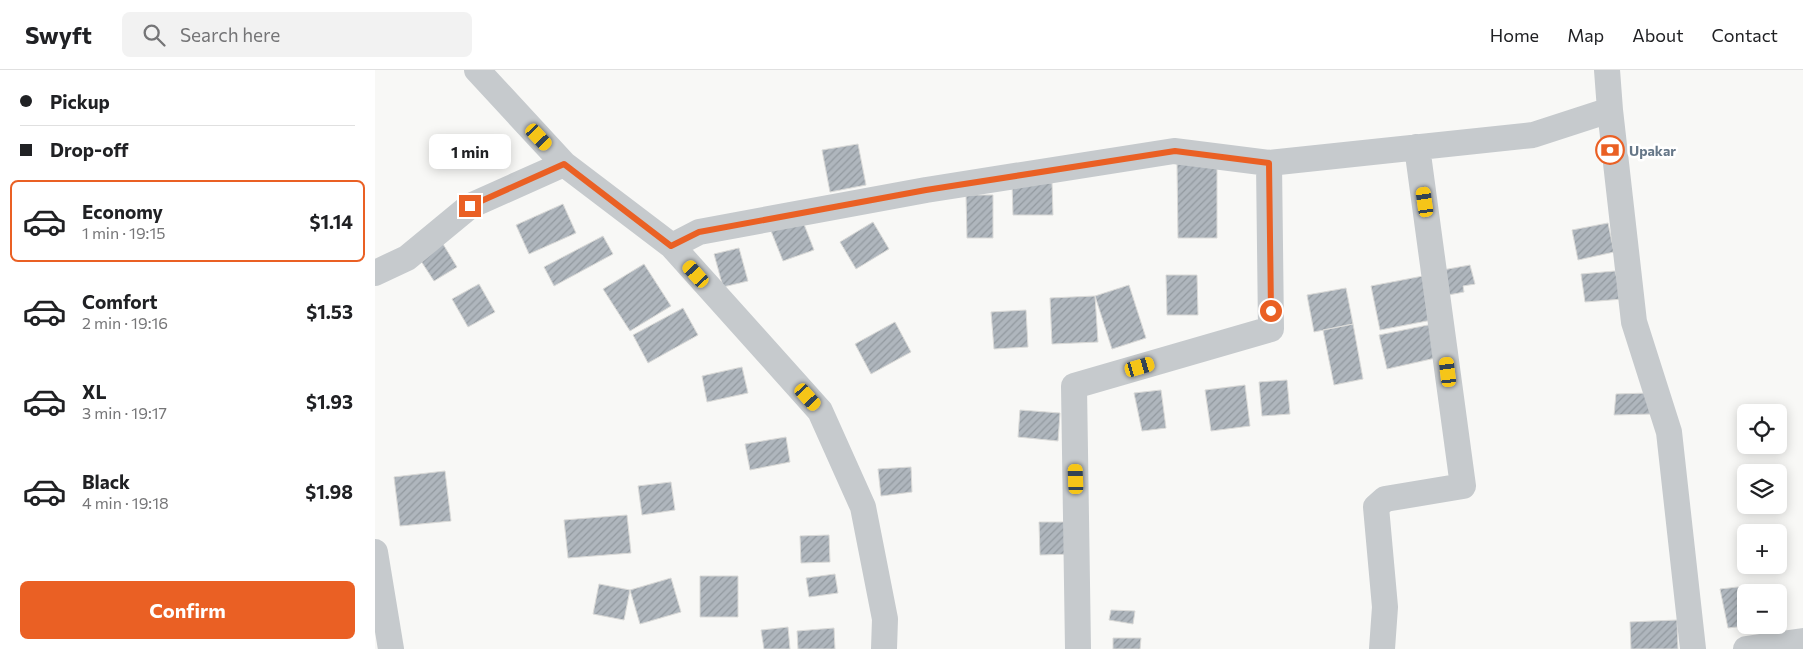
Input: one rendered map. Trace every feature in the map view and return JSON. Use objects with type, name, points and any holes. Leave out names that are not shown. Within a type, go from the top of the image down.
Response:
[{"type":"street","points":[[477,70],[564,164],[671,246],[820,411],[863,507],[885,619],[884,649]]},
{"type":"street","points":[[1607,70],[1634,322],[1669,432],[1697,649]]},
{"type":"street","points":[[671,246],[699,232],[926,190],[1175,151],[1269,163],[1533,135],[1610,110]]},
{"type":"street","points":[[1381,649],[1385,607],[1376,507],[1385,499],[1463,486],[1417,147]]},
{"type":"street","points":[[1078,649],[1074,386],[1271,329],[1269,163]]},
{"type":"street","points":[[375,273],[407,258],[470,206],[564,164]]},
{"type":"street","points":[[375,552],[391,649]]},
{"type":"street","points":[[1745,649],[1803,641]]},
{"type":"building","points":[[858,144],[866,185],[830,192],[822,150]]},
{"type":"building","points":[[1177,164],[1217,164],[1217,238],[1178,238]]},
{"type":"building","points":[[1012,183],[1052,183],[1053,215],[1013,215]]},
{"type":"building","points":[[966,195],[993,195],[993,238],[967,238]]},
{"type":"building","points":[[563,204],[576,233],[529,254],[516,225]]},
{"type":"building","points":[[802,219],[814,250],[783,261],[771,231]]},
{"type":"building","points":[[873,222],[889,249],[856,269],[840,242]]},
{"type":"building","points":[[1608,223],[1614,252],[1578,260],[1572,230]]},
{"type":"building","points":[[603,236],[613,254],[554,286],[544,267]]},
{"type":"building","points":[[443,244],[457,267],[434,281],[419,258]]},
{"type":"building","points":[[739,248],[748,281],[723,287],[714,254]]},
{"type":"building","points":[[644,264],[671,306],[630,331],[603,289]]},
{"type":"building","points":[[1470,265],[1475,284],[1463,286],[1464,292],[1443,296],[1437,271]]},
{"type":"building","points":[[1615,271],[1623,299],[1585,302],[1581,274]]},
{"type":"building","points":[[1166,275],[1197,275],[1198,315],[1167,315]]},
{"type":"building","points":[[1423,276],[1432,320],[1380,330],[1371,286]]},
{"type":"building","points":[[479,284],[495,312],[468,327],[452,299]]},
{"type":"building","points":[[1129,285],[1146,338],[1112,349],[1095,296]]},
{"type":"building","points":[[1346,288],[1353,324],[1314,332],[1307,295]]},
{"type":"building","points":[[1095,296],[1098,342],[1052,344],[1050,298]]},
{"type":"building","points":[[683,308],[698,335],[648,363],[633,335]]},
{"type":"building","points":[[1026,310],[1028,347],[994,349],[991,312]]},
{"type":"building","points":[[895,322],[911,352],[871,374],[855,344]]},
{"type":"building","points":[[1353,324],[1363,379],[1334,385],[1323,330]]},
{"type":"building","points":[[1433,324],[1440,357],[1387,369],[1379,335]]},
{"type":"building","points":[[742,367],[748,393],[707,402],[702,376]]},
{"type":"building","points":[[1287,380],[1290,414],[1262,416],[1259,382]]},
{"type":"building","points":[[1245,385],[1250,426],[1211,431],[1205,390]]},
{"type":"building","points":[[1161,390],[1166,428],[1142,431],[1134,393]]},
{"type":"building","points":[[1649,393],[1651,414],[1614,415],[1616,394]]},
{"type":"building","points":[[1020,410],[1060,413],[1058,441],[1018,437]]},
{"type":"building","points":[[786,437],[790,462],[750,470],[745,444]]},
{"type":"building","points":[[911,467],[912,492],[881,496],[878,469]]},
{"type":"building","points":[[445,471],[451,521],[400,526],[394,477]]},
{"type":"building","points":[[671,482],[675,510],[642,515],[638,486]]},
{"type":"building","points":[[627,515],[631,553],[568,558],[564,520]]},
{"type":"building","points":[[1039,522],[1073,522],[1074,554],[1040,555]]},
{"type":"building","points":[[829,535],[830,562],[801,563],[800,536]]},
{"type":"building","points":[[835,574],[838,593],[809,597],[806,578]]},
{"type":"building","points":[[700,576],[738,576],[738,617],[700,617]]},
{"type":"building","points":[[671,578],[681,612],[640,624],[630,590]]},
{"type":"building","points":[[599,584],[630,590],[624,620],[593,614]]},
{"type":"building","points":[[1737,587],[1737,627],[1728,628],[1720,589]]},
{"type":"building","points":[[1111,610],[1135,611],[1133,624],[1109,620]]},
{"type":"building","points":[[1677,620],[1678,649],[1631,649],[1630,622]]},
{"type":"building","points":[[788,627],[790,649],[764,649],[761,630]]},
{"type":"building","points":[[834,628],[835,649],[798,649],[797,631]]},
{"type":"building","points":[[1113,638],[1141,638],[1140,649],[1113,649]]},
{"type":"place","name":"Upakar","points":[[1610,150]]},
{"type":"route","points":[[470,206],[564,164],[671,246],[699,232],[926,190],[1175,151],[1269,163],[1271,311]]}]
